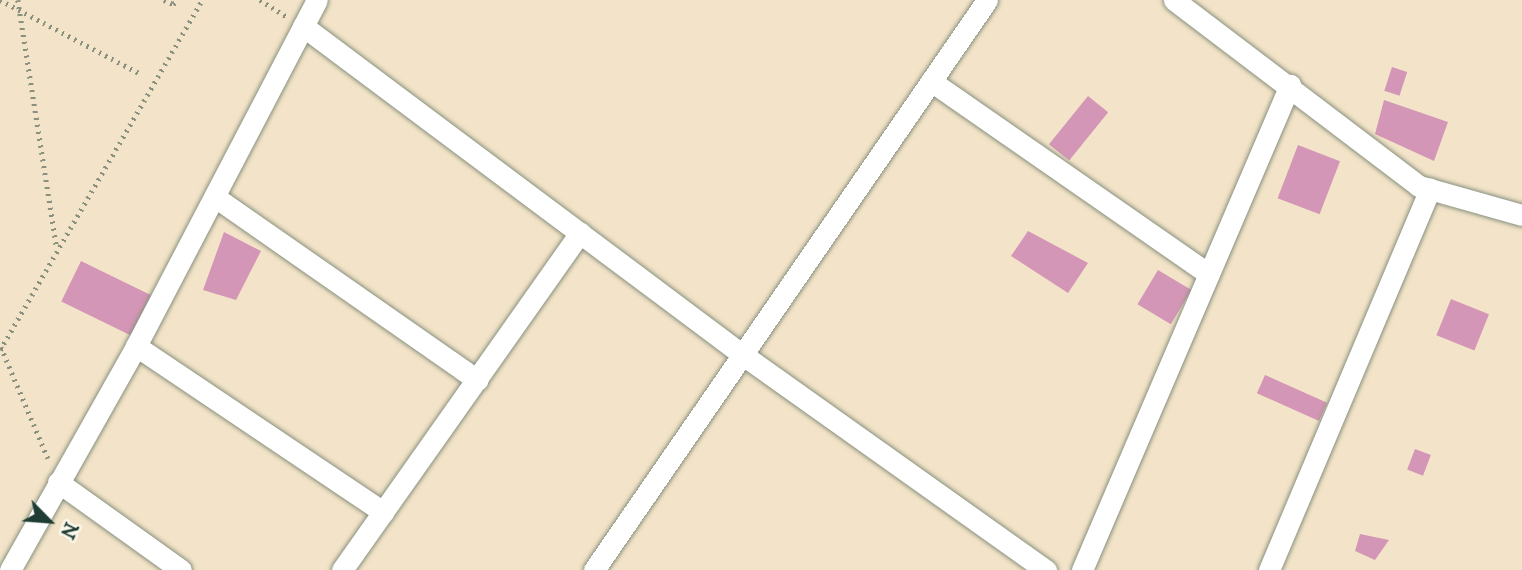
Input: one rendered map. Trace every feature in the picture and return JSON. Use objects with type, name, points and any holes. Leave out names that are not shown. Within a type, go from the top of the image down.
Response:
[{"type":"street","points":[[10,570],[136,346],[317,0]]},
{"type":"street","points":[[594,570],[987,0]]},
{"type":"street","points":[[1174,0],[1290,85],[1419,186],[1522,215]]},
{"type":"street","points":[[303,26],[743,355],[1046,570]]},
{"type":"street","points":[[931,81],[1209,274]]},
{"type":"street","points":[[1082,570],[1290,85]]},
{"type":"street","points":[[1269,570],[1430,189]]},
{"type":"street","points":[[215,197],[477,380]]},
{"type":"street","points":[[342,570],[580,233]]},
{"type":"street","points":[[136,346],[383,512]]},
{"type":"street","points":[[58,482],[181,570]]},
{"type":"path","points":[[0,0],[139,73]]},
{"type":"path","points":[[18,0],[58,250]]},
{"type":"path","points":[[164,0],[173,4],[179,0]]},
{"type":"path","points":[[58,482],[0,348],[202,0]]},
{"type":"path","points":[[260,0],[303,26]]},
{"type":"building","points":[[1392,67],[1407,72],[1399,96],[1384,91]]},
{"type":"building","points":[[1088,96],[1108,112],[1069,161],[1049,144]]},
{"type":"building","points":[[1384,100],[1448,122],[1434,161],[1375,134]]},
{"type":"building","points":[[1298,145],[1340,161],[1320,214],[1278,198]]},
{"type":"building","points":[[1028,231],[1088,263],[1068,293],[1011,256]]},
{"type":"building","points":[[224,232],[261,251],[236,300],[203,290]]},
{"type":"building","points":[[81,261],[155,297],[135,337],[61,301]]},
{"type":"building","points":[[1158,270],[1191,290],[1171,324],[1137,304]]},
{"type":"building","points":[[1451,299],[1489,314],[1474,351],[1436,335]]},
{"type":"building","points":[[1265,375],[1327,403],[1319,421],[1257,393]]},
{"type":"building","points":[[1415,449],[1431,455],[1423,476],[1407,470]]},
{"type":"building","points":[[1360,534],[1389,540],[1375,560],[1355,551]]}]
